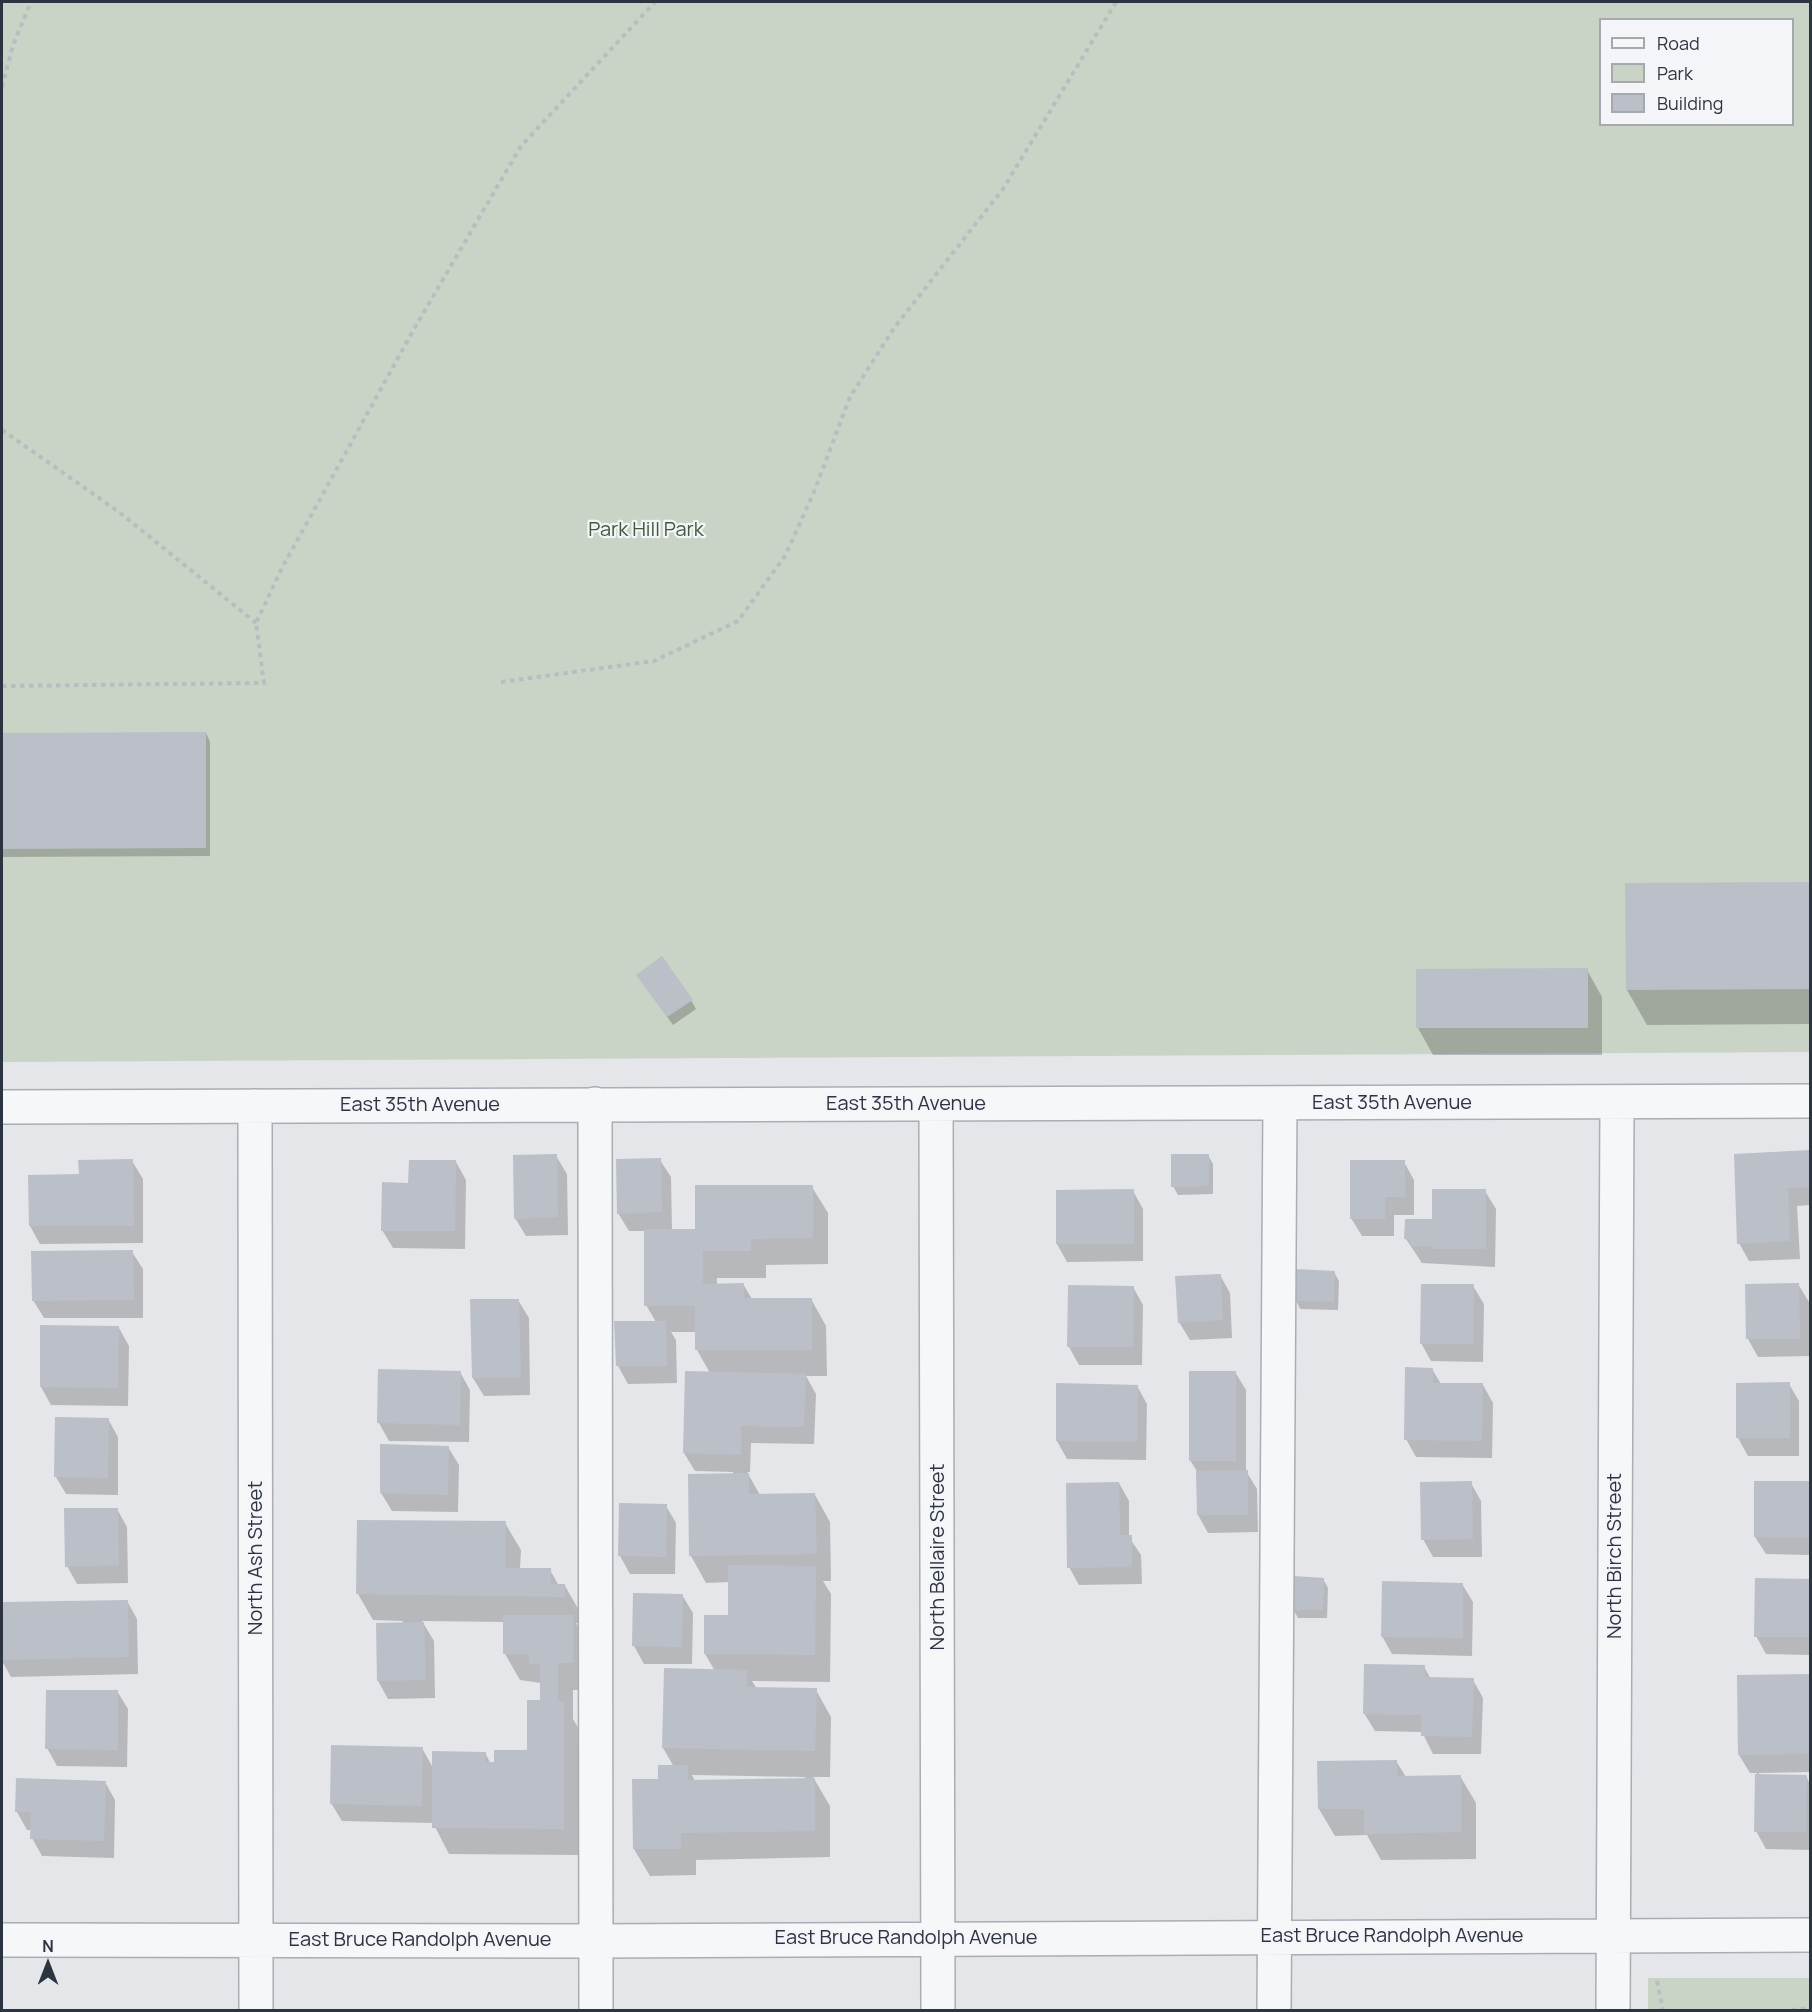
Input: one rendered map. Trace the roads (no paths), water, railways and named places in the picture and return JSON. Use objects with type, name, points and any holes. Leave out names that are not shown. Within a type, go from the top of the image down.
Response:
[{"type":"street","name":"East 35th Avenue","points":[[2,1107],[1810,1101]]},
{"type":"street","name":"North Birch Street","points":[[1613,2010],[1617,1102]]},
{"type":"street","points":[[1274,2010],[1280,1103]]},
{"type":"street","points":[[595,1104],[596,2010]]},
{"type":"street","name":"North Bellaire Street","points":[[936,1104],[938,2010]]},
{"type":"street","name":"North Ash Street","points":[[255,1106],[256,2010]]},
{"type":"street","name":"East Bruce Randolph Avenue","points":[[2,1940],[595,1941],[1810,1935]]},
{"type":"park label","name":"Park Hill Park","points":[[646,530]]}]
